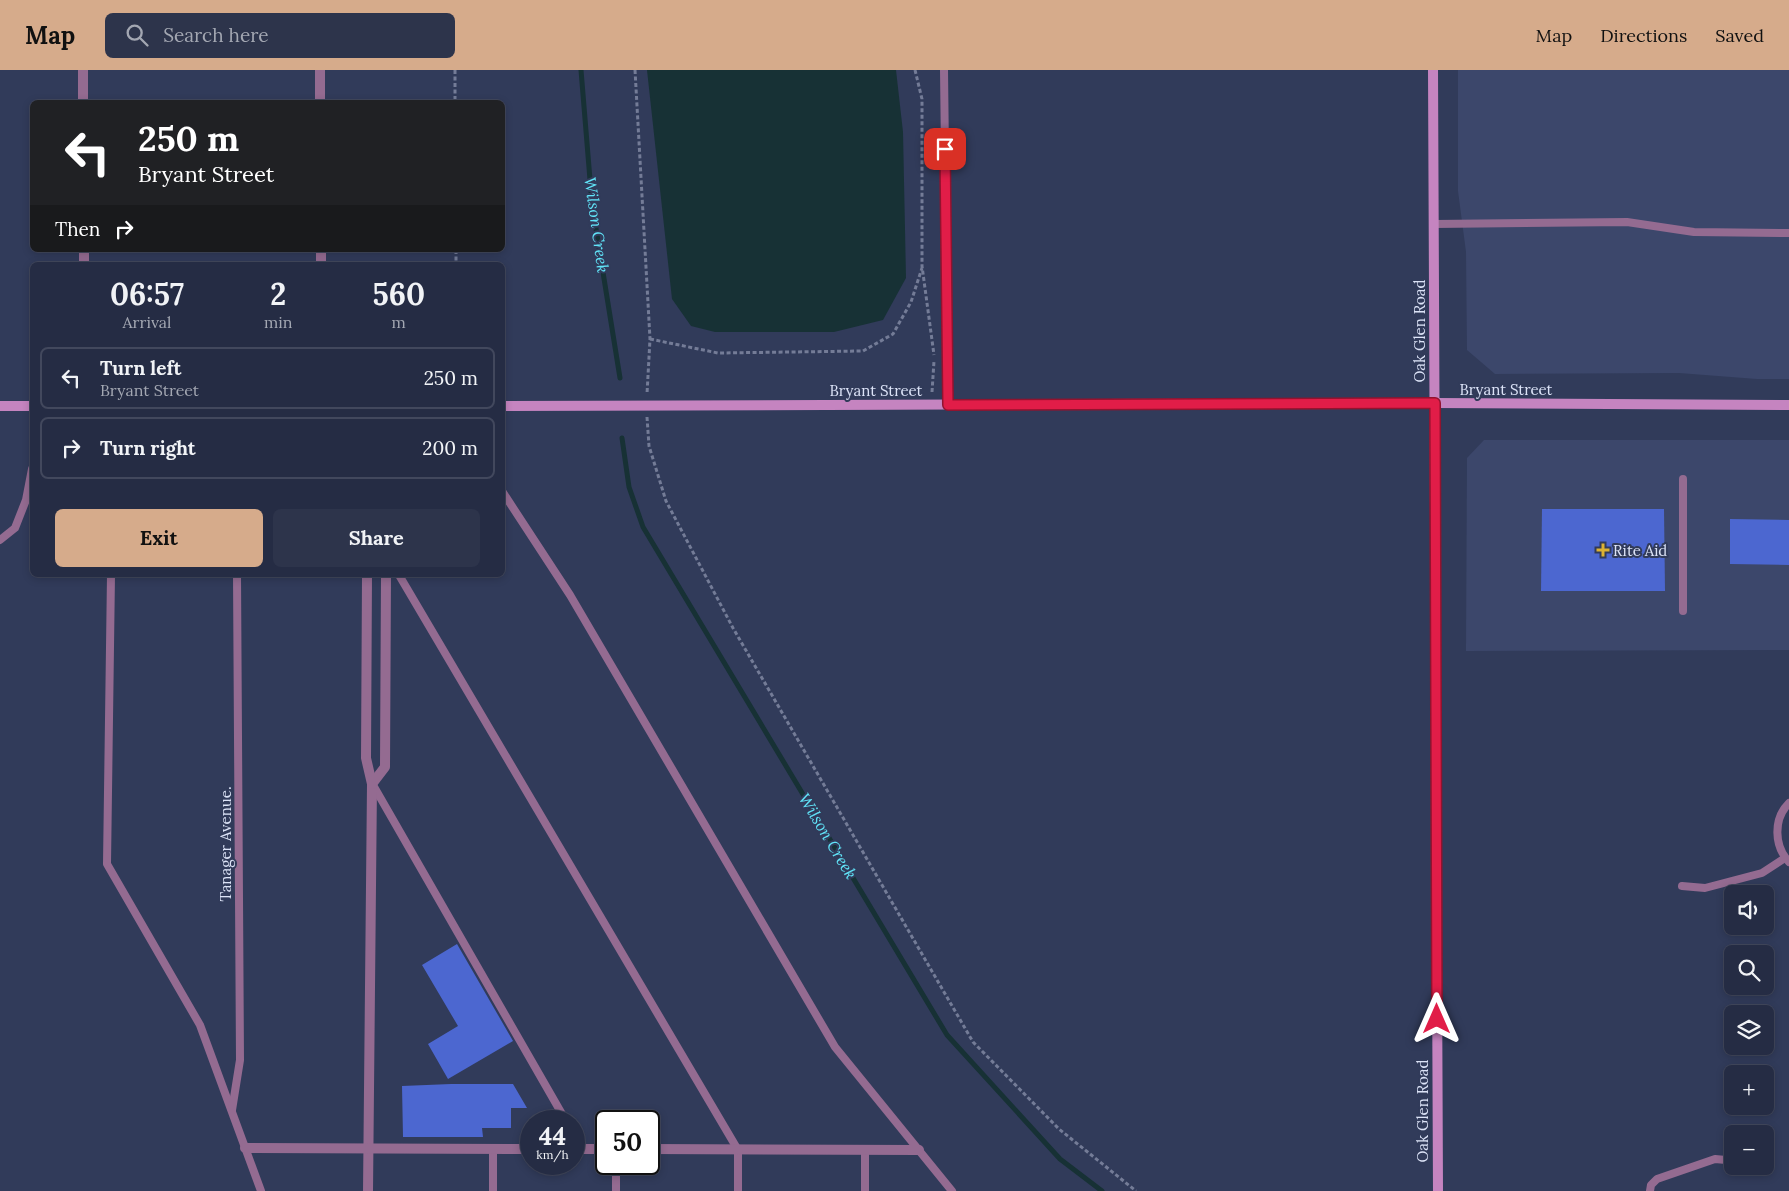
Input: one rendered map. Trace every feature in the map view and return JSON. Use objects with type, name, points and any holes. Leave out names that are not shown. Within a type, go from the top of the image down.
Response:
[{"type":"main road","name":"Oak Glen Road","points":[[1433,70],[1438,1191]]},
{"type":"main road","name":"Bryant Street","points":[[505,406],[1435,403],[1789,406]]},
{"type":"main road","points":[[0,406],[30,406]]},
{"type":"street","points":[[82,70],[83,100]]},
{"type":"street","points":[[320,70],[320,100]]},
{"type":"street","points":[[367,577],[366,758],[372,784],[368,1191]]},
{"type":"street","points":[[372,784],[385,767],[386,577]]},
{"type":"street","points":[[246,1148],[520,1149]]},
{"type":"street","points":[[660,1149],[919,1150]]},
{"type":"lane","points":[[944,70],[948,405]]},
{"type":"lane","points":[[1434,224],[1627,222],[1694,232],[1789,233]]},
{"type":"lane","points":[[0,540],[15,528],[26,500],[30,479]]},
{"type":"lane","points":[[1682,479],[1683,611]]},
{"type":"lane","points":[[505,496],[570,595],[835,1047],[952,1191]]},
{"type":"lane","points":[[111,577],[107,864],[200,1025],[261,1191]]},
{"type":"lane","name":"Tanager Avenue.","points":[[232,1112],[240,1060],[237,577]]},
{"type":"lane","points":[[400,577],[738,1150],[738,1191]]},
{"type":"lane","points":[[372,784],[560,1110]]},
{"type":"lane","points":[[1682,886],[1705,888],[1762,873],[1787,860],[1779,845],[1777,832],[1780,818],[1789,803]]},
{"type":"lane","points":[[493,1149],[493,1191]]},
{"type":"lane","points":[[865,1150],[865,1191]]},
{"type":"lane","points":[[1650,1191],[1651,1185],[1657,1179],[1715,1159],[1724,1160]]},
{"type":"lane","points":[[616,1175],[616,1191]]},
{"type":"path","points":[[455,70],[455,100]]},
{"type":"path","points":[[635,70],[650,339],[647,406],[649,446],[666,501],[733,628],[973,1042],[1059,1129],[1136,1191]]},
{"type":"path","points":[[915,70],[922,98],[922,266],[934,356],[932,405]]},
{"type":"path","points":[[650,339],[718,353],[864,351],[893,334],[911,302],[922,266]]},
{"type":"shaded area","points":[[647,70],[896,70],[903,132],[906,278],[883,320],[834,332],[715,332],[691,326],[672,299]]},
{"type":"shaded area","points":[[1458,70],[1789,70],[1789,379],[1757,379],[1679,373],[1495,374],[1467,350],[1466,252],[1458,191]]},
{"type":"shaded area","points":[[1484,440],[1789,440],[1789,650],[1466,651],[1467,458]]},
{"type":"building","name":"Rite Aid","points":[[1542,509],[1664,509],[1665,591],[1541,591]]},
{"type":"building","points":[[1730,519],[1789,520],[1789,565],[1730,564]]},
{"type":"building","points":[[457,944],[513,1041],[448,1079],[428,1044],[458,1026],[422,965]]},
{"type":"building","points":[[513,1084],[527,1108],[511,1108],[511,1128],[482,1128],[483,1137],[403,1137],[402,1086]]},
{"type":"waterway","name":"Wilson Creek","points":[[581,70],[592,204],[620,378]]},
{"type":"waterway","name":"Wilson Creek","points":[[622,438],[629,487],[643,527],[947,1035],[1060,1159],[1102,1191]]},
{"type":"place","name":"Rite Aid","points":[[1603,550]]},
{"type":"route","points":[[945,149],[948,405],[1435,403],[1437,1019]]}]
